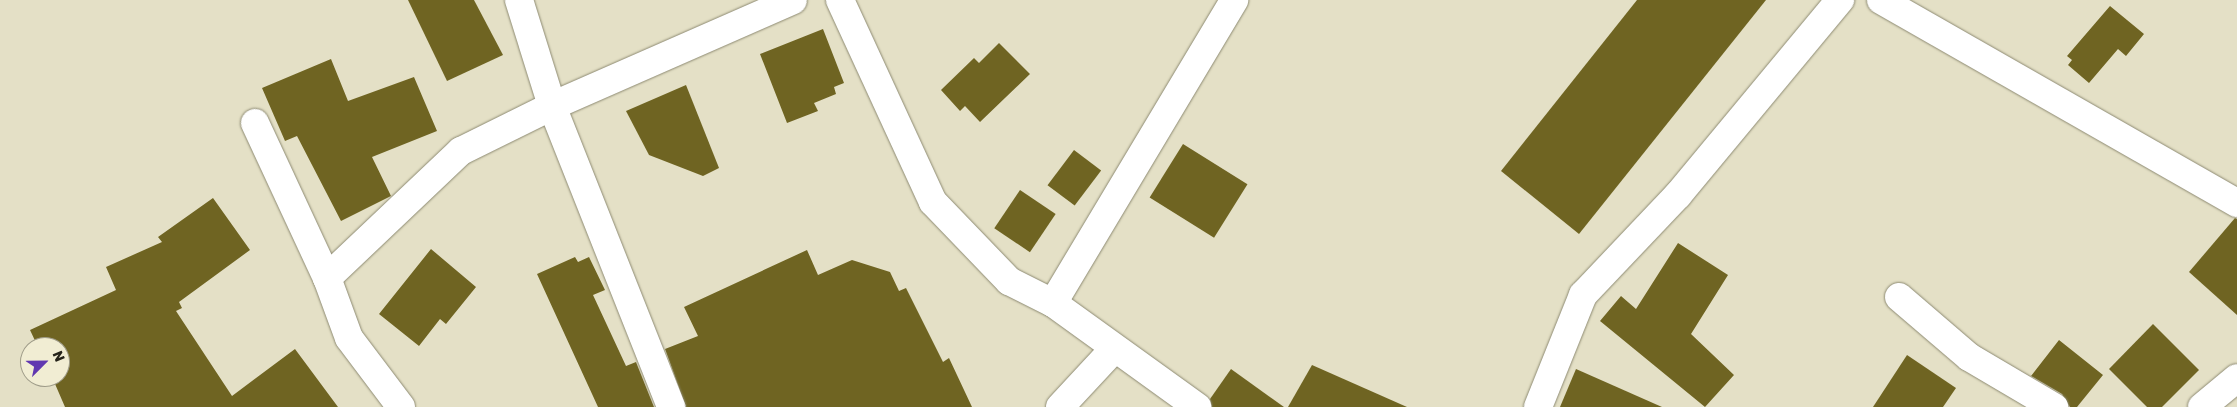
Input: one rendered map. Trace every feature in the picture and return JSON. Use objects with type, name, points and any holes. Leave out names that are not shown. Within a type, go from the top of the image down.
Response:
[{"type":"street","points":[[519,0],[552,106],[671,407]]},
{"type":"street","points":[[327,278],[462,152],[552,106],[793,0]]},
{"type":"street","points":[[840,0],[933,202],[1009,280],[1052,303],[1113,350],[1196,407]]},
{"type":"street","points":[[1052,303],[1234,0]]},
{"type":"street","points":[[1538,407],[1583,295],[1678,195],[1840,0]]},
{"type":"street","points":[[1881,0],[2237,203]]},
{"type":"street","points":[[255,123],[327,278],[349,338],[401,407]]},
{"type":"street","points":[[1899,296],[1969,357],[2054,407]]},
{"type":"street","points":[[1060,407],[1113,350]]},
{"type":"street","points":[[2202,407],[2237,378]]},
{"type":"building","points":[[408,0],[474,0],[503,55],[447,81]]},
{"type":"building","points":[[1637,0],[1766,0],[1579,234],[1501,171]]},
{"type":"building","points":[[2110,6],[2144,34],[2126,56],[2118,49],[2089,83],[2068,65],[2072,60],[2067,56]]},
{"type":"building","points":[[823,29],[844,83],[834,87],[836,94],[814,103],[818,111],[787,123],[760,54]]},
{"type":"building","points":[[999,43],[1030,74],[980,122],[965,106],[960,111],[941,90],[974,58],[979,63]]},
{"type":"building","points":[[331,59],[348,101],[414,77],[437,131],[372,157],[391,196],[341,221],[297,136],[285,141],[262,88]]},
{"type":"building","points":[[686,85],[719,168],[703,176],[649,155],[626,111]]},
{"type":"building","points":[[1183,144],[1247,184],[1214,238],[1150,197]]},
{"type":"building","points":[[1074,150],[1101,170],[1075,206],[1048,185]]},
{"type":"building","points":[[1020,190],[1056,214],[1030,252],[994,228]]},
{"type":"building","points":[[213,198],[250,250],[179,302],[182,308],[176,311],[232,396],[295,349],[338,407],[65,407],[56,387],[70,387],[70,337],[33,337],[30,330],[116,290],[106,267],[162,242],[158,237]]},
{"type":"building","points":[[2235,218],[2237,219],[2237,315],[2189,272]]},
{"type":"building","points":[[1678,243],[1728,275],[1691,334],[1734,375],[1705,407],[1600,321],[1621,296],[1636,309]]},
{"type":"building","points":[[431,249],[476,287],[446,324],[440,319],[419,346],[379,314]]},
{"type":"building","points":[[807,250],[818,275],[852,260],[890,272],[899,291],[906,288],[943,362],[949,358],[972,407],[686,407],[665,349],[698,336],[684,307]]},
{"type":"building","points":[[575,257],[578,262],[589,257],[605,290],[593,295],[626,366],[636,362],[654,407],[598,407],[537,274]]},
{"type":"building","points":[[2153,324],[2199,370],[2162,407],[2147,407],[2109,369]]},
{"type":"building","points":[[2059,340],[2103,375],[2077,407],[2070,407],[2062,394],[2031,376]]},
{"type":"building","points":[[1907,355],[1956,388],[1943,407],[1873,407]]},
{"type":"building","points":[[1312,365],[1407,407],[1288,407]]},
{"type":"building","points":[[1231,369],[1284,407],[1212,407],[1210,399]]},
{"type":"building","points":[[1576,369],[1662,407],[1560,407]]}]
